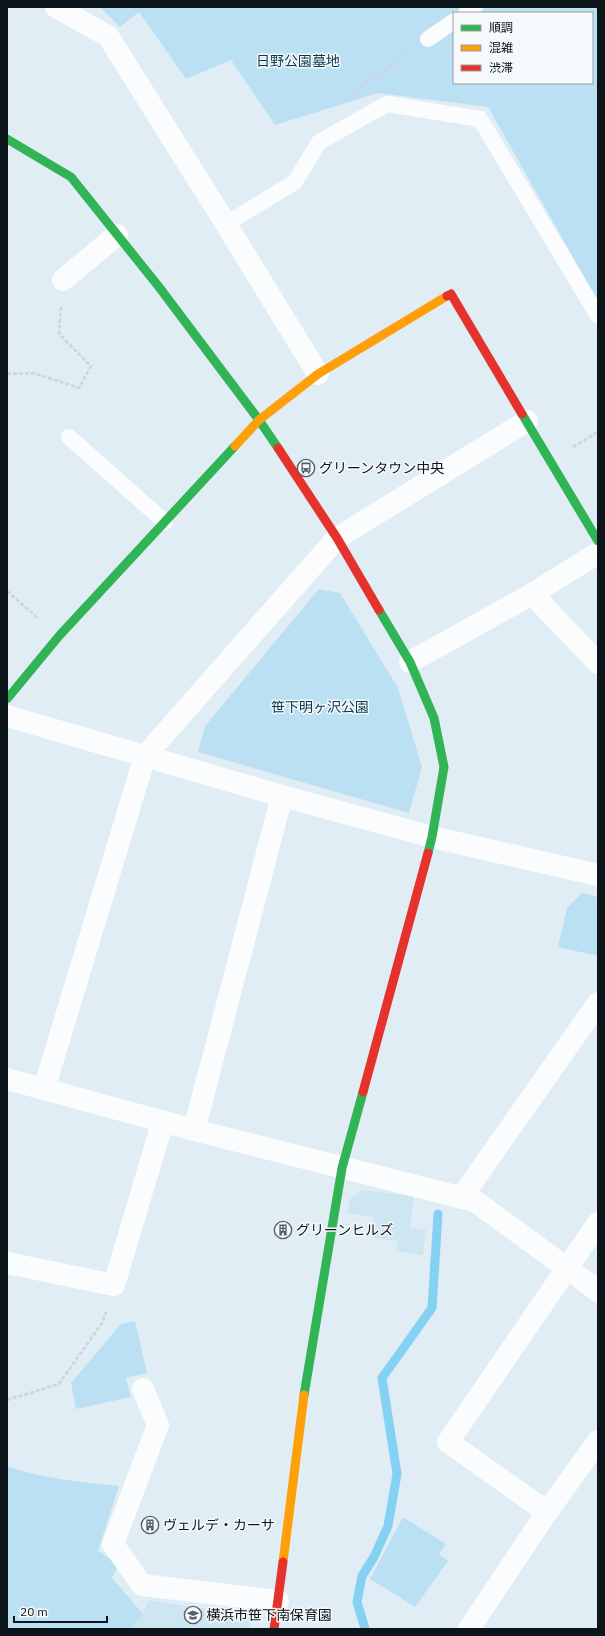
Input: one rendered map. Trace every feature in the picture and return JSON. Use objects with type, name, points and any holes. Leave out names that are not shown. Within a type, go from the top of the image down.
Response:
[{"type":"street","points":[[56,7],[108,36],[318,374]]},
{"type":"street","points":[[7,140],[71,177],[227,376],[259,420],[337,538],[410,662],[434,718],[444,766],[432,837],[342,1168],[307,1373],[274,1629]]},
{"type":"street","points":[[63,280],[117,235]]},
{"type":"street","points":[[7,700],[59,636],[259,420],[318,374],[451,294],[598,541]]},
{"type":"street","points":[[44,1089],[145,756],[337,538],[527,421]]},
{"type":"street","points":[[410,662],[532,594],[598,553]]},
{"type":"street","points":[[532,594],[598,663]]},
{"type":"street","points":[[7,716],[282,796],[432,837],[598,875]]},
{"type":"street","points":[[194,1130],[282,796]]},
{"type":"street","points":[[461,1198],[598,1003]]},
{"type":"street","points":[[7,1079],[194,1130],[475,1202],[598,1291]]},
{"type":"street","points":[[7,1263],[114,1285],[163,1121]]},
{"type":"street","points":[[547,1512],[448,1442],[598,1223]]},
{"type":"street","points":[[143,1389],[158,1425],[113,1544],[142,1585],[278,1601]]},
{"type":"street","points":[[469,1629],[547,1512],[598,1441]]},
{"type":"lane","points":[[428,39],[453,22]]},
{"type":"lane","points":[[226,224],[295,182],[320,142],[387,104],[480,119],[598,316]]},
{"type":"lane","points":[[70,437],[165,522]]},
{"type":"path","points":[[7,374],[34,374],[79,388],[91,366],[59,334],[63,280]]},
{"type":"path","points":[[7,591],[59,636]]},
{"type":"path","points":[[7,1400],[59,1384],[102,1323],[114,1285]]},
{"type":"shaded area","points":[[362,1190],[414,1196],[410,1228],[426,1230],[423,1255],[396,1251],[397,1241],[372,1238],[374,1217],[347,1213],[350,1199]]},
{"type":"shaded area","name":"横浜市笹下南保育園","points":[[149,1600],[252,1616],[250,1629],[131,1629],[143,1614]]},
{"type":"green space","name":"日野公園墓地","points":[[100,7],[598,7],[598,301],[488,107],[378,93],[275,125],[231,60],[186,79],[139,12],[120,27]]},
{"type":"green space","name":"笹下明ヶ沢公園","points":[[319,589],[340,593],[398,688],[422,767],[409,813],[198,752],[205,726]]},
{"type":"green space","points":[[582,893],[598,897],[598,956],[558,947],[567,908]]},
{"type":"green space","points":[[135,1321],[147,1373],[126,1378],[131,1397],[76,1409],[71,1383],[121,1324]]},
{"type":"green space","points":[[7,1466],[48,1477],[119,1486],[98,1551],[119,1564],[112,1578],[143,1614],[131,1629],[7,1629]]},
{"type":"green space","points":[[403,1517],[446,1544],[439,1554],[448,1561],[415,1607],[370,1579]]},
{"type":"waterway","points":[[365,1629],[357,1602],[362,1576],[374,1557],[388,1526],[397,1474],[382,1378],[432,1308],[438,1214]]},
{"type":"traffic: fast","points":[[7,139],[71,177],[159,287],[259,420],[278,448]]},
{"type":"traffic: fast","points":[[522,414],[598,541]]},
{"type":"traffic: fast","points":[[7,699],[59,636],[235,446]]},
{"type":"traffic: fast","points":[[379,610],[410,662],[434,718],[444,767],[428,853]]},
{"type":"traffic: fast","points":[[304,1395],[342,1168],[363,1092]]},
{"type":"traffic: slow","points":[[235,446],[259,420],[318,374],[447,296]]},
{"type":"traffic: slow","points":[[283,1562],[304,1395]]},
{"type":"traffic: jam","points":[[447,296],[451,294],[522,414]]},
{"type":"traffic: jam","points":[[278,448],[337,538],[379,610]]},
{"type":"traffic: jam","points":[[363,1092],[428,853]]},
{"type":"traffic: jam","points":[[274,1629],[283,1562]]},
{"type":"place","name":"グリーンタウン中央","points":[[306,468]]},
{"type":"place","name":"グリーンヒルズ","points":[[283,1230]]},
{"type":"place","name":"ヴェルデ・カーサ","points":[[150,1525]]},
{"type":"place","name":"横浜市笹下南保育園","points":[[193,1615]]}]
